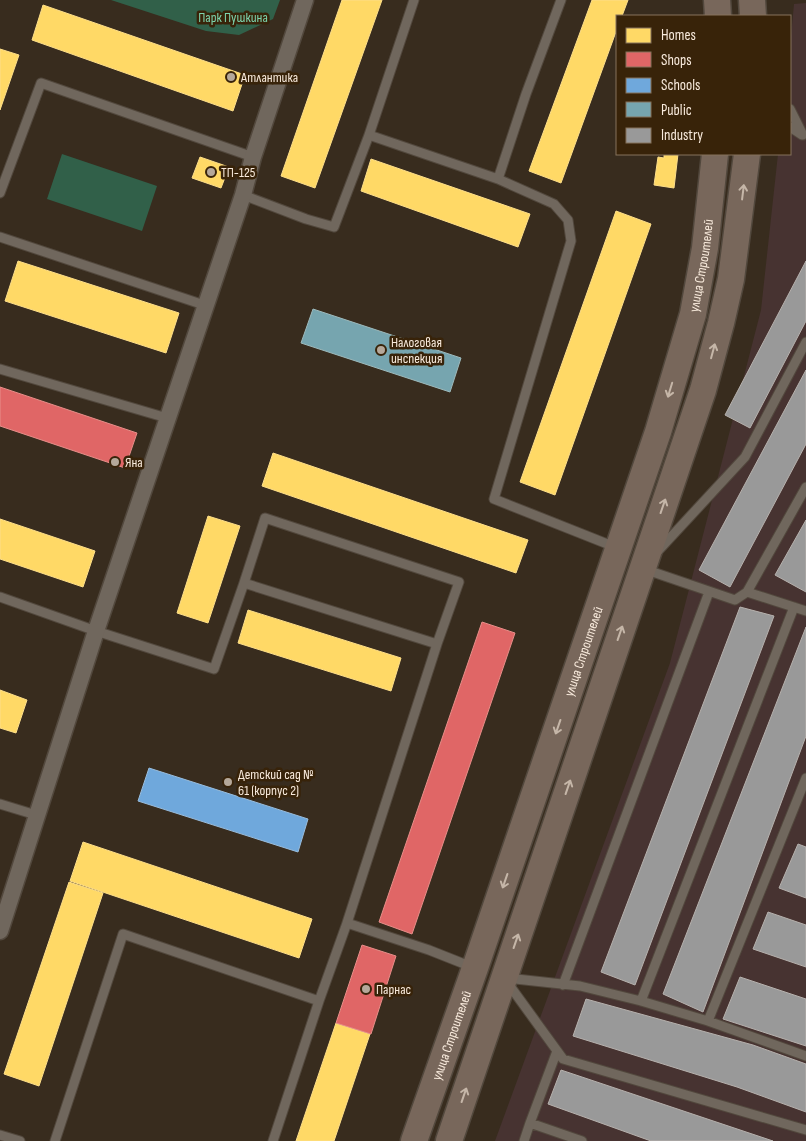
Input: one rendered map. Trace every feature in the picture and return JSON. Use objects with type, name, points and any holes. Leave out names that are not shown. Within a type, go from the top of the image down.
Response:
[{"type":"main road","points":[[717,0],[718,15]]},
{"type":"main road","points":[[752,0],[753,15]]},
{"type":"main road","name":"улица Строителей","points":[[414,1141],[658,432],[693,314],[705,248],[715,155]]},
{"type":"main road","name":"улица Строителей","points":[[449,1141],[641,568],[703,390],[731,279],[748,155]]},
{"type":"main road","points":[[475,968],[504,978]]},
{"type":"street","points":[[0,931],[5,901],[36,815],[204,306],[243,195],[305,0]]},
{"type":"lane","points":[[243,195],[306,219],[334,227],[369,135],[414,0]]},
{"type":"lane","points":[[498,179],[526,94],[561,0]]},
{"type":"lane","points":[[0,193],[41,83],[254,158]]},
{"type":"lane","points":[[791,111],[804,137]]},
{"type":"lane","points":[[791,128],[804,137]]},
{"type":"lane","points":[[369,135],[498,179],[554,204],[568,220],[572,241],[494,499],[619,548]]},
{"type":"lane","points":[[0,238],[204,306]]},
{"type":"lane","points":[[806,342],[745,457],[641,568],[735,600],[747,592],[806,487]]},
{"type":"lane","points":[[0,370],[167,418]]},
{"type":"lane","points":[[0,597],[96,631],[214,669],[265,518],[459,582],[273,1141]]},
{"type":"lane","points":[[244,583],[437,644]]},
{"type":"lane","points":[[563,985],[709,592]]},
{"type":"lane","points":[[747,592],[806,611]]},
{"type":"lane","points":[[641,1000],[794,607]]},
{"type":"lane","points":[[708,1020],[806,778]]},
{"type":"lane","points":[[0,804],[36,815]]},
{"type":"lane","points":[[347,923],[429,950],[475,968]]},
{"type":"lane","points":[[55,1141],[123,934],[319,1001]]},
{"type":"lane","points":[[504,978],[580,986],[641,1000],[708,1020],[806,1056]]},
{"type":"lane","points":[[504,978],[563,1060],[806,1130]]},
{"type":"lane","points":[[524,1141],[557,1051]]},
{"type":"lane","points":[[530,1123],[582,1141]]},
{"type":"lane","points":[[0,1135],[20,1141]]},
{"type":"shaded area","points":[[806,3],[806,1141],[495,1141],[670,663],[761,310],[778,155],[791,155],[791,36],[794,4]]},
{"type":"green space","name":"Парк Пушкина","points":[[111,0],[280,0],[273,19],[239,35],[206,31]]},
{"type":"green space","points":[[62,154],[157,186],[142,231],[47,199]]},
{"type":"building: Homes","points":[[342,0],[382,0],[315,188],[281,176]]},
{"type":"building: Homes","points":[[592,0],[628,0],[622,15],[616,15],[616,32],[561,183],[529,171]]},
{"type":"building: Homes","points":[[43,5],[245,75],[233,111],[32,40]]},
{"type":"building: Homes","points":[[0,49],[19,55],[0,110]]},
{"type":"building: Homes","points":[[664,155],[678,155],[674,188],[654,185],[658,157],[664,158]]},
{"type":"building: Homes","name":"ТП-125","points":[[200,157],[229,167],[221,188],[192,178]]},
{"type":"building: Homes","points":[[371,159],[530,214],[518,247],[361,191]]},
{"type":"building: Homes","points":[[616,211],[651,224],[555,495],[520,482]]},
{"type":"building: Homes","points":[[18,261],[179,313],[166,353],[5,301]]},
{"type":"building: Homes","points":[[273,453],[528,540],[516,573],[262,486]]},
{"type":"building: Homes","points":[[208,516],[240,526],[208,623],[177,613]]},
{"type":"building: Homes","points":[[0,519],[95,551],[83,587],[0,559]]},
{"type":"building: Homes","points":[[248,610],[401,658],[391,691],[238,643]]},
{"type":"building: Homes","points":[[0,690],[27,700],[16,733],[0,728]]},
{"type":"building: Homes","points":[[83,842],[312,919],[299,958],[70,881]]},
{"type":"building: Homes","points":[[69,882],[103,893],[39,1086],[4,1074]]},
{"type":"building: Homes","points":[[336,1023],[370,1034],[334,1141],[296,1141]]},
{"type":"building: Shops","points":[[0,387],[137,433],[125,468],[0,426]]},
{"type":"building: Shops","points":[[482,622],[515,633],[412,934],[379,922]]},
{"type":"building: Shops","name":"Парнас","points":[[362,945],[396,956],[371,1034],[336,1023]]},
{"type":"building: Schools","points":[[149,768],[308,819],[298,852],[138,801]]},
{"type":"building: Public","name":"Налоговая инспекция","points":[[313,309],[461,358],[450,392],[301,343]]},
{"type":"building: Industry","points":[[806,261],[806,321],[750,428],[725,415]]},
{"type":"building: Industry","points":[[806,370],[806,444],[730,587],[699,570]]},
{"type":"building: Industry","points":[[806,520],[806,592],[775,575]]},
{"type":"building: Industry","points":[[740,607],[774,616],[635,985],[601,972]]},
{"type":"building: Industry","points":[[806,627],[806,736],[703,1012],[663,994]]},
{"type":"building: Industry","points":[[798,844],[806,847],[806,898],[779,888]]},
{"type":"building: Industry","points":[[768,912],[806,925],[806,967],[753,949]]},
{"type":"building: Industry","points":[[740,977],[806,999],[806,1046],[723,1019]]},
{"type":"building: Industry","points":[[586,999],[753,1045],[806,1064],[806,1112],[737,1087],[573,1036]]},
{"type":"building: Industry","points":[[561,1070],[773,1141],[651,1141],[548,1104]]},
{"type":"place","name":"Атлантика","points":[[231,77]]},
{"type":"place","name":"ТП-125","points":[[211,172]]},
{"type":"place","name":"Налоговая инспекция","points":[[381,350]]},
{"type":"place","name":"Яна","points":[[115,462]]},
{"type":"place","name":"Детский сад № 61 (корпус 2)","points":[[228,782]]},
{"type":"place","name":"Парнас","points":[[366,989]]}]
